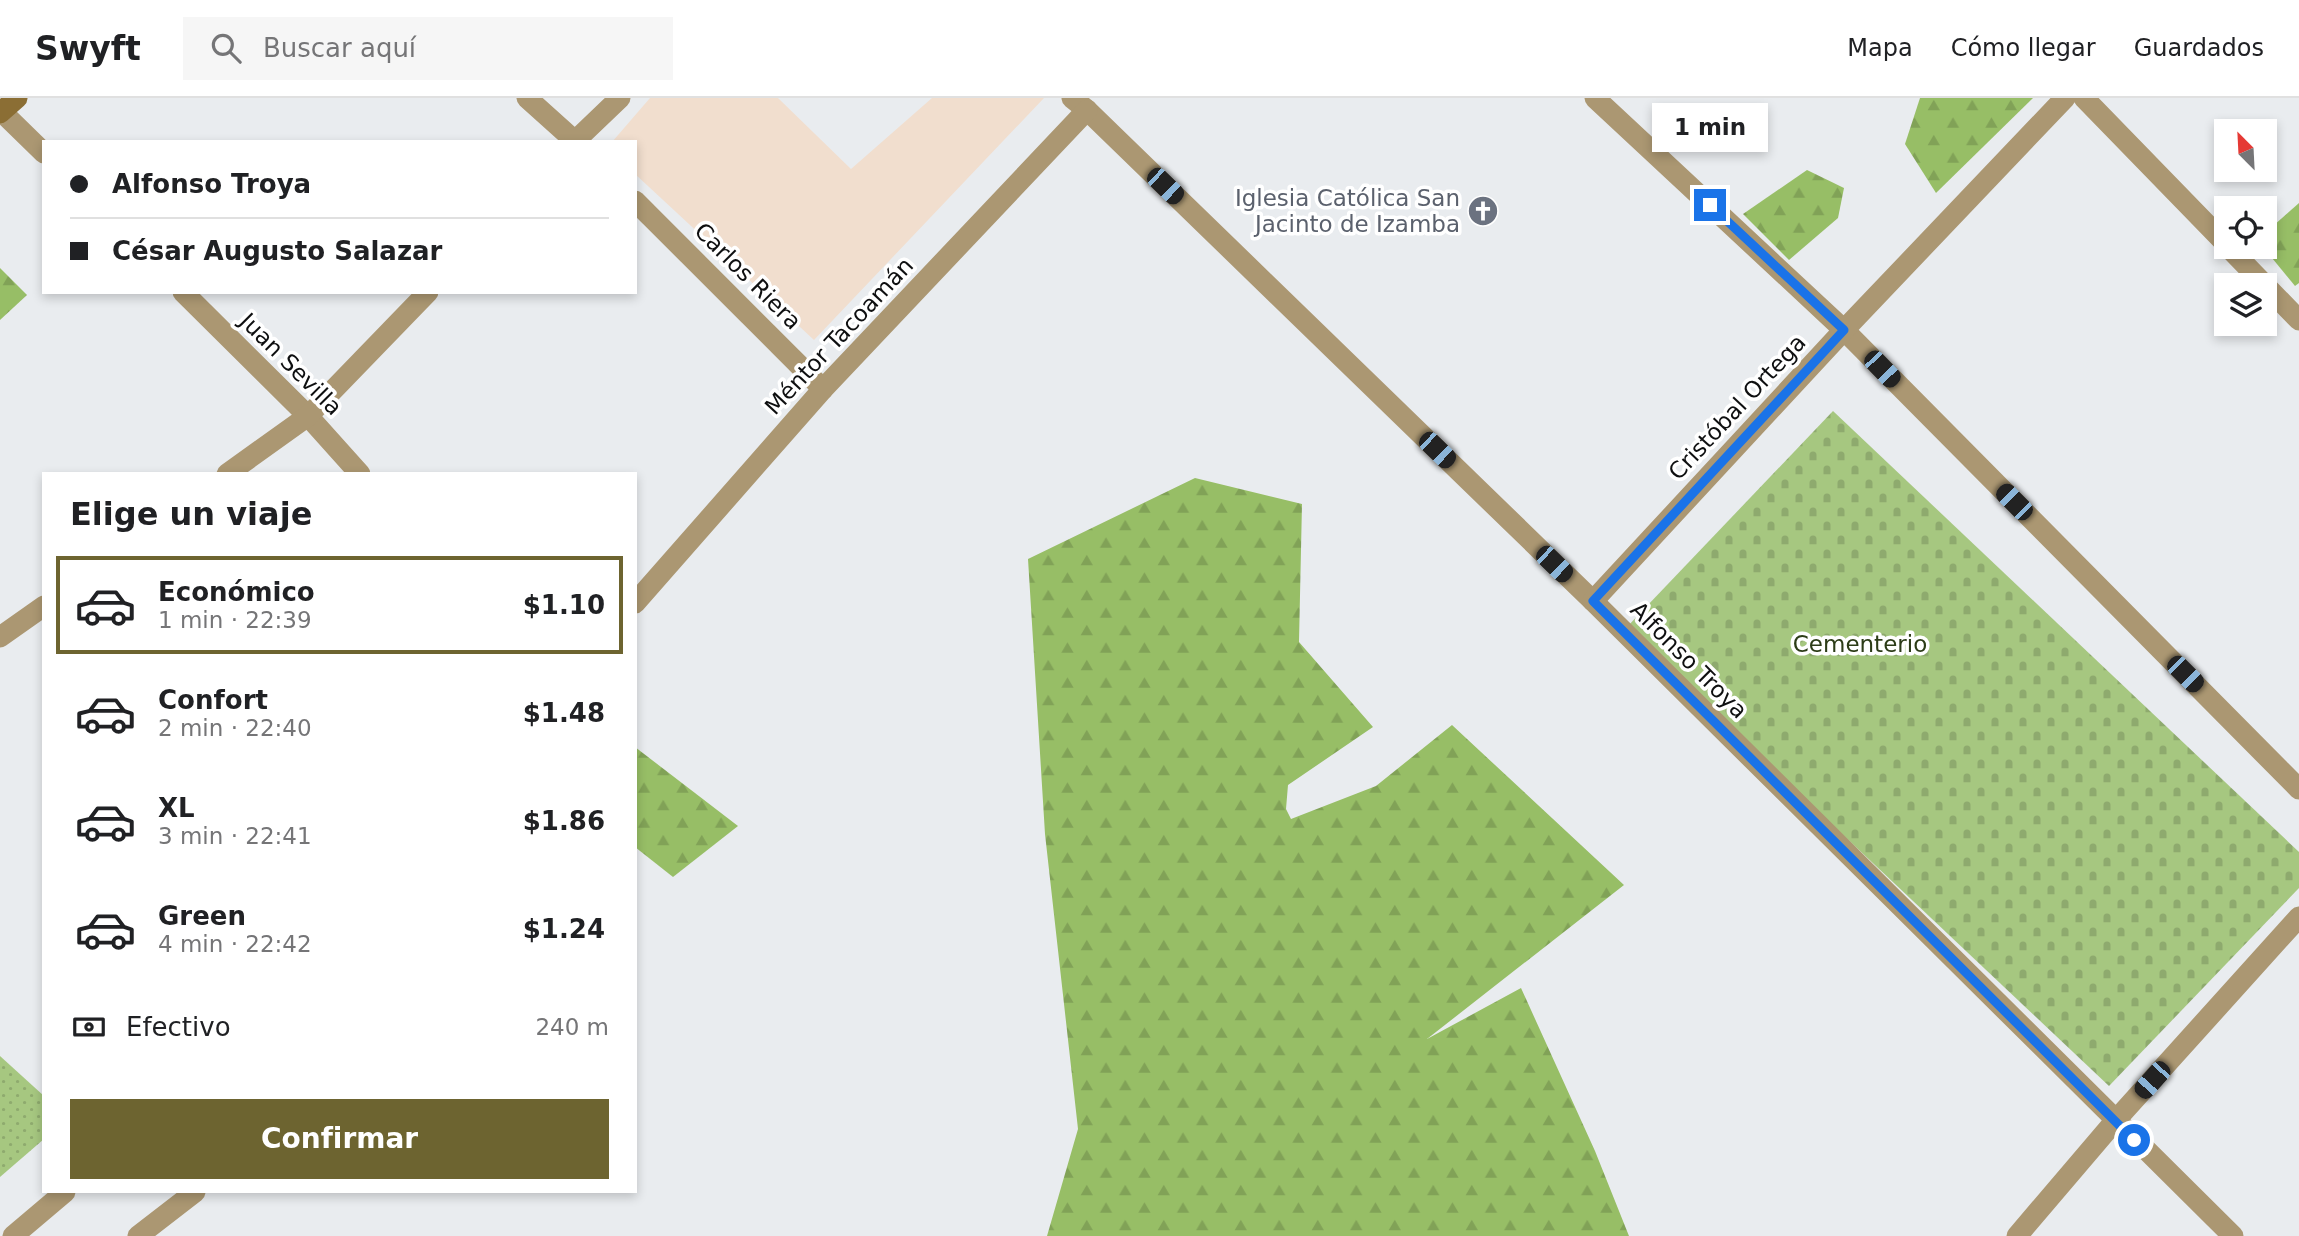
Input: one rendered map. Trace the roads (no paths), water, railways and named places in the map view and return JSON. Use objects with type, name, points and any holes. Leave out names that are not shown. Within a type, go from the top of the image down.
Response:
[{"type":"street","points":[[527,98],[574,140]]},
{"type":"street","points":[[576,140],[620,98]]},
{"type":"street","points":[[1595,98],[1844,330],[2299,789]]},
{"type":"street","name":"Cristóbal Ortega","points":[[1593,601],[1844,330],[2065,98]]},
{"type":"street","points":[[2084,98],[2214,233]]},
{"type":"street","name":"Méntor Tacoamán","points":[[637,601],[1079,104]]},
{"type":"street","name":"Alfonso Troya","points":[[1079,104],[1593,601],[2233,1236]]},
{"type":"street","points":[[5,108],[42,151]]},
{"type":"street","name":"Carlos Riera","points":[[637,203],[823,389]]},
{"type":"street","points":[[2240,259],[2299,320]]},
{"type":"street","name":"Juan Sevilla","points":[[185,294],[308,416],[358,472]]},
{"type":"street","points":[[230,472],[308,416],[426,294]]},
{"type":"street","points":[[0,637],[42,607]]},
{"type":"street","points":[[2017,1236],[2115,1121],[2299,917]]},
{"type":"street","points":[[13,1236],[64,1193]]},
{"type":"street","points":[[138,1236],[194,1193]]},
{"type":"place","name":"Iglesia Católica San Jacinto de Izamba","points":[[1483,211]]},
{"type":"park label","name":"Cementerio","points":[[1860,644]]}]
